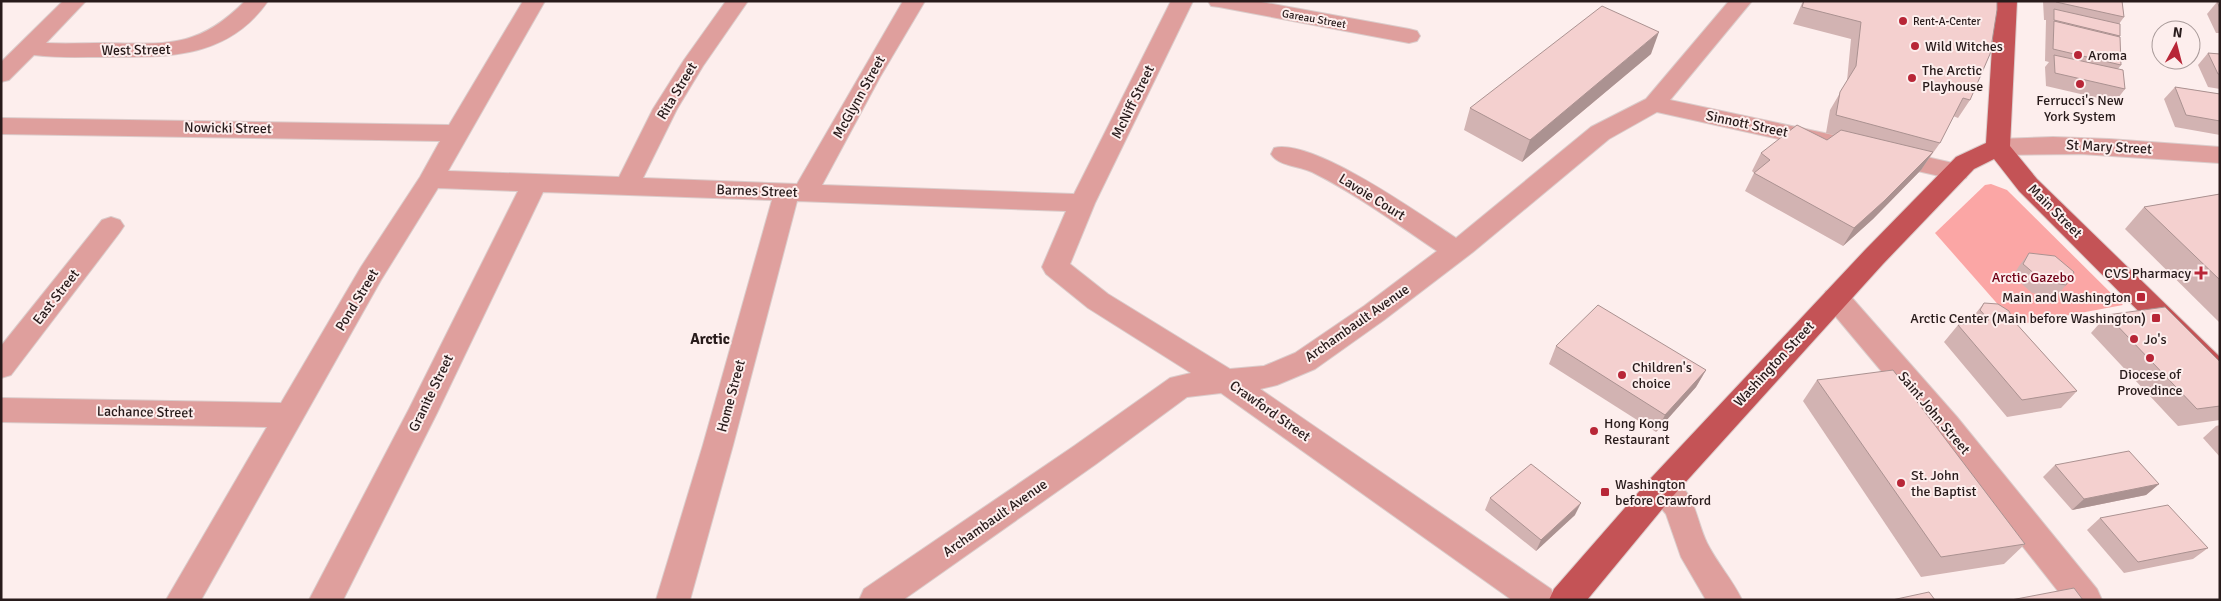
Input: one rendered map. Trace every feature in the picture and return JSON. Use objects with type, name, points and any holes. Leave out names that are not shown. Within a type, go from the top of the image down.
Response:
[{"type":"main road","points":[[1998,147],[2006,1]]},
{"type":"main road","name":"Washington Street","points":[[1566,600],[1662,487],[1836,298],[1965,163],[1998,147]]},
{"type":"main road","name":"Main Street","points":[[1998,147],[2011,166],[2028,185],[2220,374]]},
{"type":"street","points":[[1,75],[75,1]]},
{"type":"street","name":"West Street","points":[[30,48],[162,52],[191,48],[230,28],[257,1]]},
{"type":"street","name":"Pond Street","points":[[183,600],[371,274],[431,179],[534,1]]},
{"type":"street","name":"Rita Street","points":[[627,186],[664,109],[692,64],[737,1]]},
{"type":"street","name":"McGlynn Street","points":[[796,192],[869,77],[914,1]]},
{"type":"street","name":"McNiff Street","points":[[1082,203],[1182,1]]},
{"type":"street","name":"Gareau Street","points":[[1219,1],[1409,36]]},
{"type":"street","name":"Archambault Avenue","points":[[876,600],[1085,455],[1180,386],[1267,377],[1304,360],[1374,313],[1600,133],[1654,104],[1694,60],[1738,2]]},
{"type":"street","name":"Sinnott Street","points":[[1654,104],[1957,172]]},
{"type":"street","name":"Nowicki Street","points":[[1,126],[456,133]]},
{"type":"street","name":"St Mary Street","points":[[1998,147],[2091,145],[2220,155]]},
{"type":"street","name":"Lavoie Court","points":[[1283,154],[1320,166],[1386,205],[1455,250]]},
{"type":"street","name":"Barnes Street","points":[[431,179],[1082,203]]},
{"type":"street","name":"Granite Street","points":[[326,600],[422,413],[534,184]]},
{"type":"street","name":"Home Street","points":[[673,600],[718,445],[796,192]]},
{"type":"street","name":"Crawford Street","points":[[1082,203],[1055,267],[1098,302],[1226,381],[1539,600]]},
{"type":"street","name":"East Street","points":[[1,367],[111,226]]},
{"type":"street","name":"Saint John Street","points":[[1836,298],[1946,426],[2085,600]]},
{"type":"street","name":"Lachance Street","points":[[1,410],[289,415]]},
{"type":"street","points":[[1662,487],[1680,508],[1692,547],[1725,600]]},
{"type":"green space","name":"Arctic Gazebo","points":[[1991,184],[2007,190],[2123,305],[2016,325],[1935,233],[1985,185]]},
{"type":"building","points":[[1804,1],[1997,1],[1990,54],[1970,100],[1963,98],[1940,143],[1836,115],[1840,92],[1856,66],[1861,22],[1802,7]]},
{"type":"building","points":[[2122,1],[2124,17],[2056,2]]},
{"type":"building","points":[[1602,6],[1659,32],[1530,140],[1470,108]]},
{"type":"building","points":[[2054,9],[2120,24],[2120,36],[2054,20]]},
{"type":"building","points":[[2054,21],[2120,37],[2121,65],[2053,49]]},
{"type":"building","points":[[2208,53],[2220,54],[2220,74],[2218,74]]},
{"type":"building","points":[[2054,55],[2123,70],[2125,89],[2055,73]]},
{"type":"building","points":[[2175,87],[2220,94],[2220,121],[2186,115]]},
{"type":"building","points":[[1797,125],[1827,140],[1841,130],[1933,152],[1854,228],[1754,173],[1770,160],[1761,153]]},
{"type":"building","points":[[2220,194],[2220,280],[2144,207]]},
{"type":"building","points":[[2029,253],[2055,256],[2074,272],[2066,285],[2043,281],[2023,264]]},
{"type":"building","points":[[1984,303],[1998,304],[2009,311],[2013,320],[2077,391],[2022,400],[1958,325],[1989,320],[1980,310]]},
{"type":"building","name":"Children's choice","points":[[1598,305],[1706,370],[1665,415],[1556,346]]},
{"type":"building","points":[[2165,307],[2220,362],[2220,406],[2197,409],[2107,315]]},
{"type":"building","points":[[1893,370],[2025,544],[1941,557],[1817,380]]},
{"type":"building","points":[[2129,451],[2159,484],[2084,499],[2055,465]]},
{"type":"building","points":[[1531,464],[1581,503],[1541,540],[1490,498]]},
{"type":"building","points":[[2168,505],[2208,548],[2138,562],[2100,518]]},
{"type":"building","points":[[2074,588],[2083,600],[2011,600]]},
{"type":"building","points":[[1929,592],[1935,600],[1892,600]]},
{"type":"place","name":"Rent-A-Center","points":[[1903,21]]},
{"type":"place","name":"Wild Witches","points":[[1915,46]]},
{"type":"place","name":"Aroma","points":[[2078,55]]},
{"type":"place","name":"The Arctic Playhouse","points":[[1912,78]]},
{"type":"place","name":"Ferrucci's New York System","points":[[2080,84]]},
{"type":"place","name":"CVS Pharmacy","points":[[2201,273]]},
{"type":"place","name":"Main and Washington","points":[[2141,297]]},
{"type":"place","name":"Arctic Center (Main before Washington)","points":[[2156,318]]},
{"type":"place","name":"Jo's","points":[[2134,339]]},
{"type":"place","name":"Diocese of Provedince","points":[[2150,358]]},
{"type":"place","name":"Children's choice","points":[[1622,375]]},
{"type":"place","name":"Hong Kong Restaurant","points":[[1594,431]]},
{"type":"place","name":"St. John the Baptist","points":[[1901,483]]},
{"type":"place","name":"Washington before Crawford","points":[[1605,492]]},
{"type":"district","name":"Arctic","points":[[710,339]]}]
